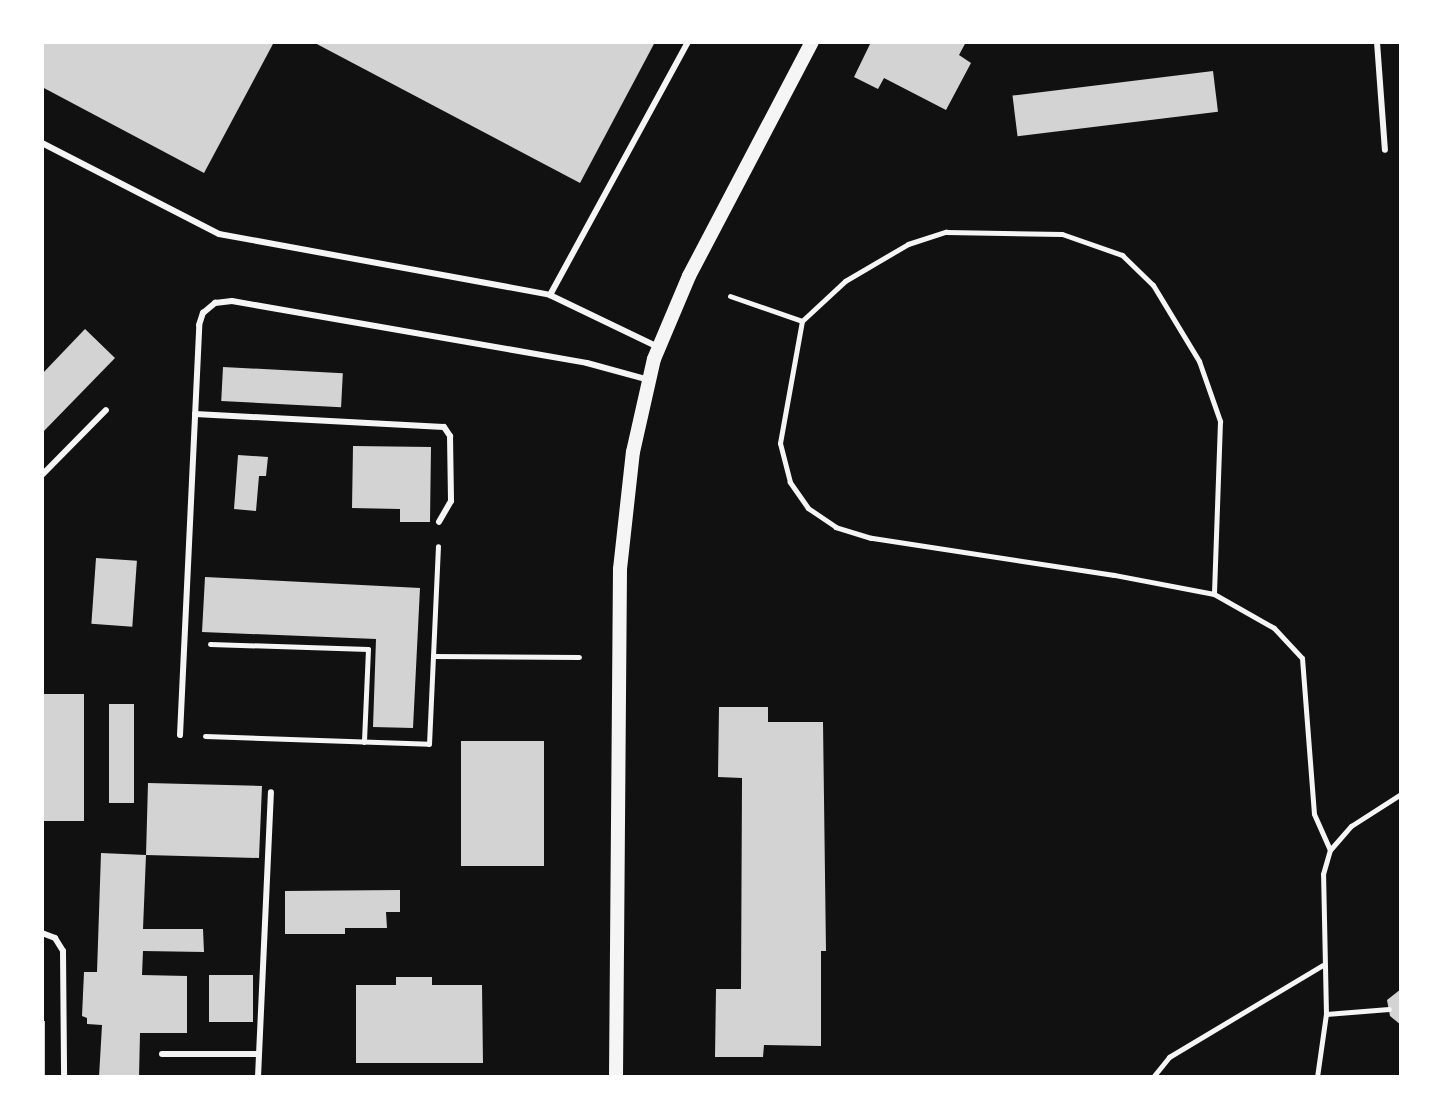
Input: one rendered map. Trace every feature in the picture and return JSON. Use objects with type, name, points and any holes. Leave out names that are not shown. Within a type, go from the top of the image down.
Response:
[{"type":"street","points":[[616,1077],[620,569],[633,452],[658,347],[689,276],[812,42]]},
{"type":"lane","points":[[550,295],[688,42]]},
{"type":"lane","points":[[1377,42],[1385,150]]},
{"type":"lane","points":[[42,143],[219,234],[550,295],[658,347]]},
{"type":"lane","points":[[180,735],[199,325],[203,313],[215,303],[232,301],[587,363],[649,380]]},
{"type":"lane","points":[[42,475],[106,410]]},
{"type":"lane","points":[[195,414],[444,427],[450,436],[451,501],[439,522]]},
{"type":"lane","points":[[258,1077],[271,792]]},
{"type":"lane","points":[[42,933],[55,938],[63,951],[64,1077]]},
{"type":"lane","points":[[162,1054],[259,1054]]},
{"type":"path","points":[[1214,594],[1220,421],[1199,361],[1153,285],[1122,255],[1062,234],[946,232],[908,244],[845,281],[802,321],[780,443],[790,482],[808,508],[836,527],[871,538],[1114,575],[1214,594],[1274,628],[1302,658],[1314,814],[1330,850]]},
{"type":"path","points":[[730,296],[802,321]]},
{"type":"path","points":[[180,735],[429,744],[439,522]]},
{"type":"path","points":[[185,644],[368,649],[364,742]]},
{"type":"path","points":[[433,656],[579,657]]},
{"type":"path","points":[[1317,1077],[1326,1014],[1323,874],[1330,850],[1351,826],[1401,794]]},
{"type":"path","points":[[1153,1077],[1169,1057],[1323,965]]},
{"type":"path","points":[[1326,1014],[1389,1009]]},
{"type":"building","points":[[42,42],[274,42],[204,173],[42,87]]},
{"type":"building","points":[[313,42],[655,42],[580,183]]},
{"type":"building","points":[[871,42],[966,42],[959,55],[971,63],[946,110],[884,78],[878,89],[854,77]]},
{"type":"building","points":[[1213,71],[1218,112],[1018,136],[1013,96]]},
{"type":"building","points":[[85,329],[115,358],[42,433],[42,374]]},
{"type":"building","points":[[223,367],[343,373],[341,407],[221,401]]},
{"type":"building","points":[[353,446],[431,447],[430,522],[400,522],[400,509],[352,508]]},
{"type":"building","points":[[238,455],[268,457],[266,476],[259,476],[256,511],[234,509]]},
{"type":"building","points":[[96,558],[137,561],[132,627],[91,624]]},
{"type":"building","points":[[205,577],[420,588],[413,728],[373,727],[376,639],[202,632]]},
{"type":"building","points":[[42,694],[84,694],[84,821],[42,821]]},
{"type":"building","points":[[109,704],[134,704],[134,803],[109,803]]},
{"type":"building","points":[[719,707],[768,707],[768,722],[823,722],[826,951],[821,951],[821,1046],[764,1045],[763,1057],[715,1057],[716,989],[741,989],[742,778],[718,777]]},
{"type":"building","points":[[461,741],[544,741],[544,866],[461,866]]},
{"type":"building","points":[[148,783],[262,786],[259,858],[146,855]]},
{"type":"building","points":[[101,853],[146,855],[143,929],[203,929],[204,952],[143,951],[142,975],[187,976],[187,1033],[140,1033],[139,1077],[99,1077],[102,1025],[87,1024],[87,1018],[82,1016],[84,972],[97,972]]},
{"type":"building","points":[[400,890],[400,912],[386,912],[387,928],[345,928],[345,934],[285,934],[285,891]]},
{"type":"building","points":[[209,975],[253,975],[253,1022],[209,1022]]},
{"type":"building","points":[[396,977],[432,977],[432,985],[482,985],[483,1063],[356,1063],[356,985],[396,985]]},
{"type":"building","points":[[1401,989],[1401,1025],[1390,1016],[1387,1000]]},
{"type":"building","points":[[42,1021],[45,1021],[45,1077],[42,1077]]}]
